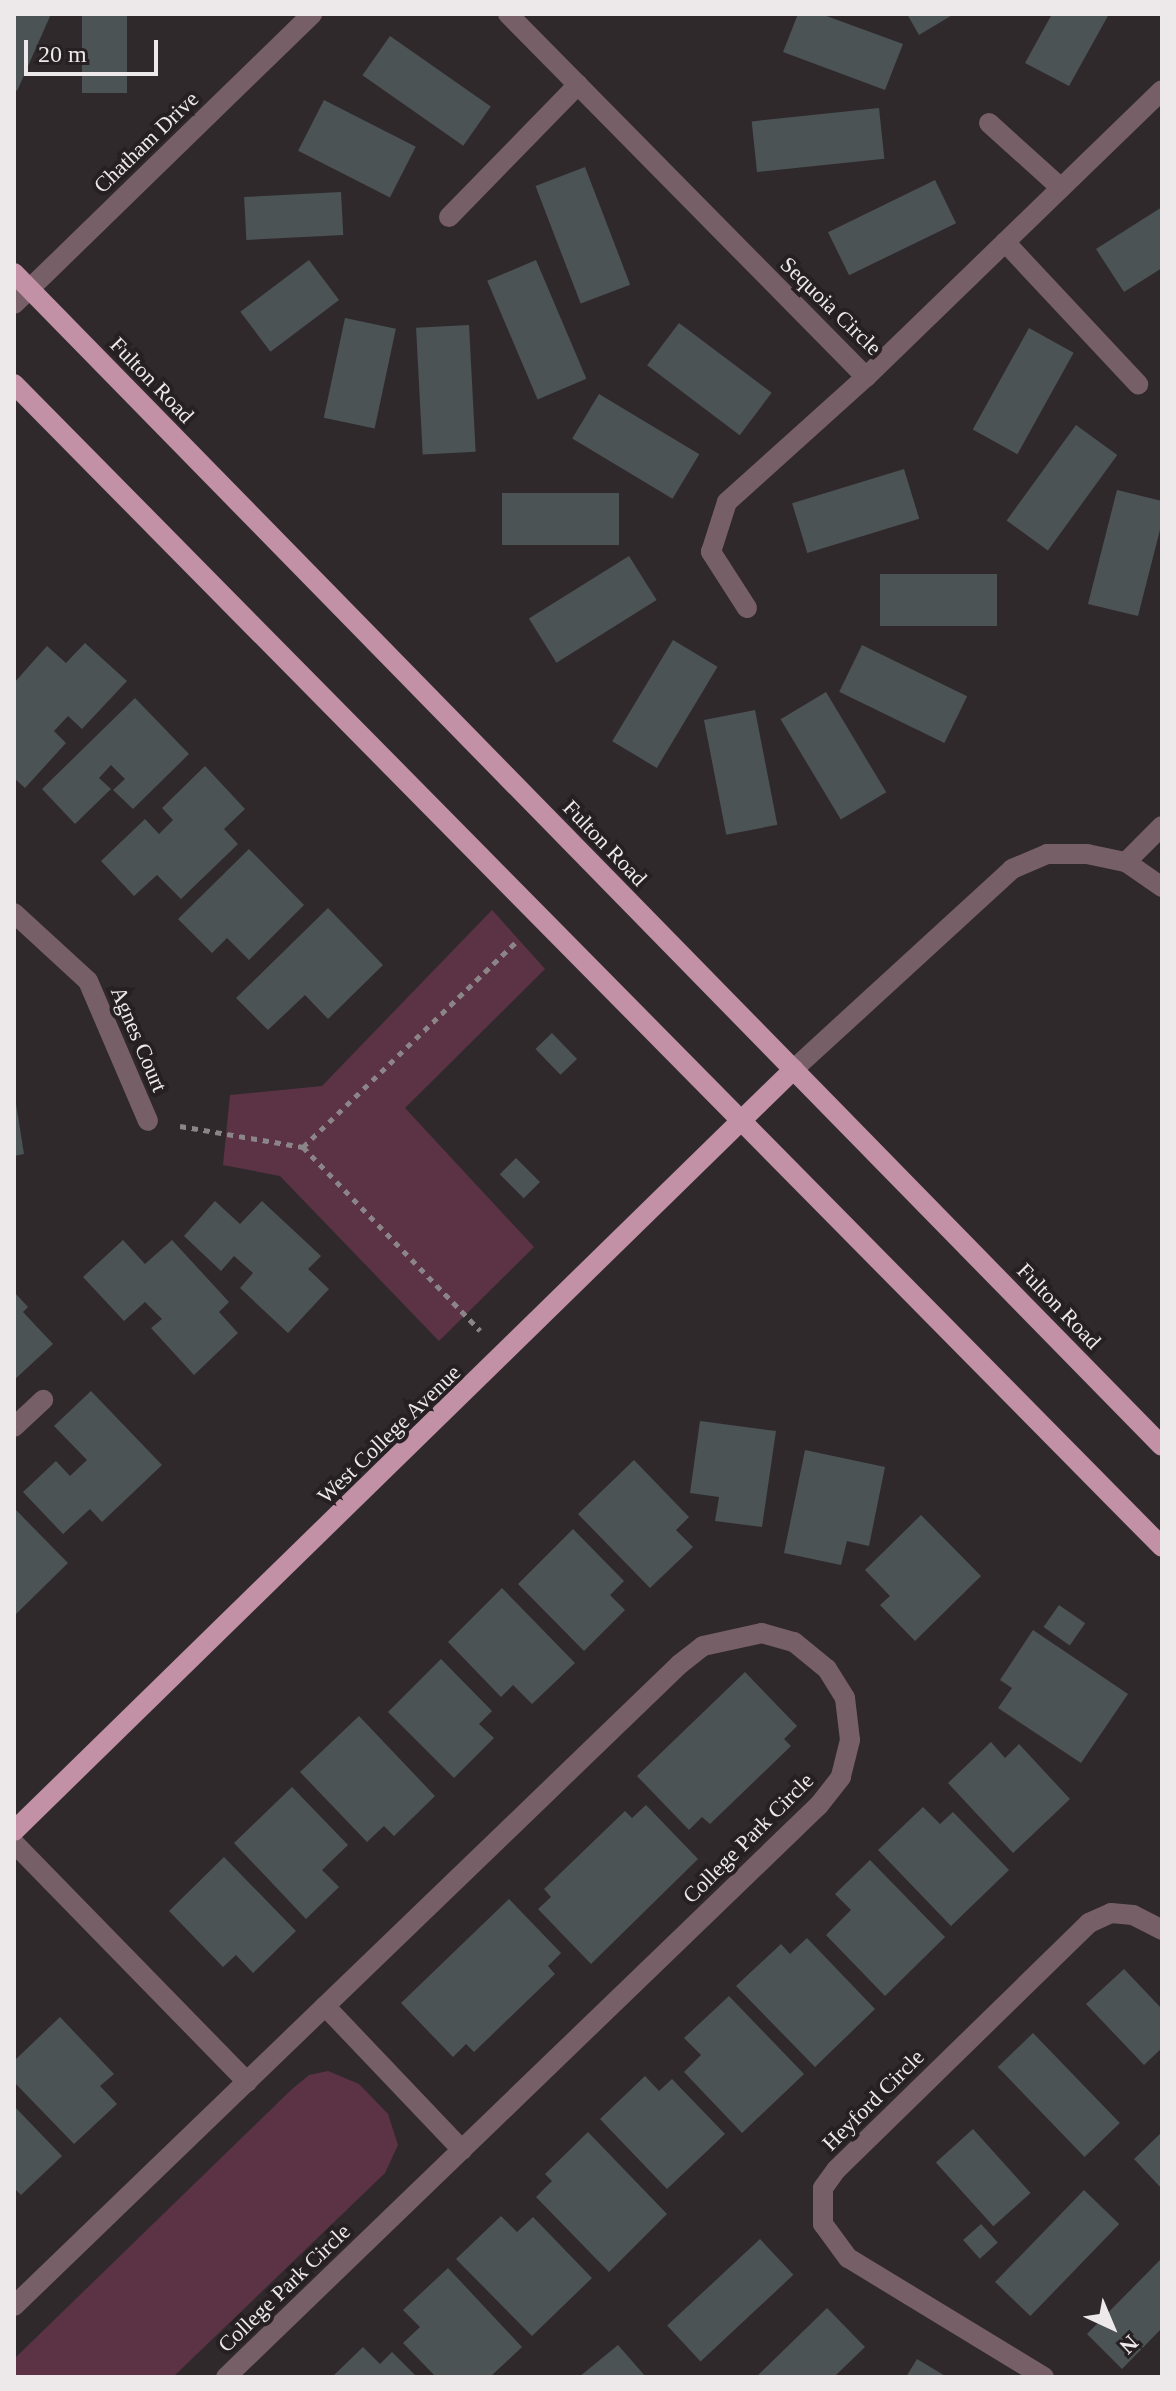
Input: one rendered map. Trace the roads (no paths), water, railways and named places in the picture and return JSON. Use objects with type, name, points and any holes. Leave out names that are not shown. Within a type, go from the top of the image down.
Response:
[{"type":"main road","name":"Fulton Road","points":[[14,273],[1162,1446]]},
{"type":"main road","points":[[14,384],[740,1123],[1162,1547]]},
{"type":"main road","name":"West College Avenue","points":[[14,1831],[505,1356],[794,1069]]},
{"type":"street","name":"Chatham Drive","points":[[14,304],[312,14]]},
{"type":"street","name":"Sequoia Circle","points":[[508,14],[866,377],[1162,90]]},
{"type":"street","points":[[449,217],[578,85]]},
{"type":"street","points":[[989,123],[1061,188]]},
{"type":"street","points":[[1005,242],[1138,384]]},
{"type":"street","points":[[747,608],[711,552],[727,502],[866,377]]},
{"type":"street","points":[[1126,862],[1162,826]]},
{"type":"street","points":[[794,1069],[1012,869],[1047,854],[1126,862],[1162,887]]},
{"type":"street","name":"Agnes Court","points":[[14,913],[88,981],[148,1121]]},
{"type":"street","points":[[14,1427],[43,1400]]},
{"type":"street","name":"College Park Circle","points":[[14,2306],[703,1646],[762,1633],[794,1642],[827,1669],[845,1698],[850,1740],[841,1777],[819,1805],[226,2377]]},
{"type":"street","points":[[14,1843],[247,2082]]},
{"type":"street","name":"Heyford Circle","points":[[1044,2377],[855,2263],[823,2224],[823,2188],[836,2170],[1089,1923],[1111,1913],[1133,1915],[1162,1930]]},
{"type":"street","points":[[325,2006],[462,2150]]}]
